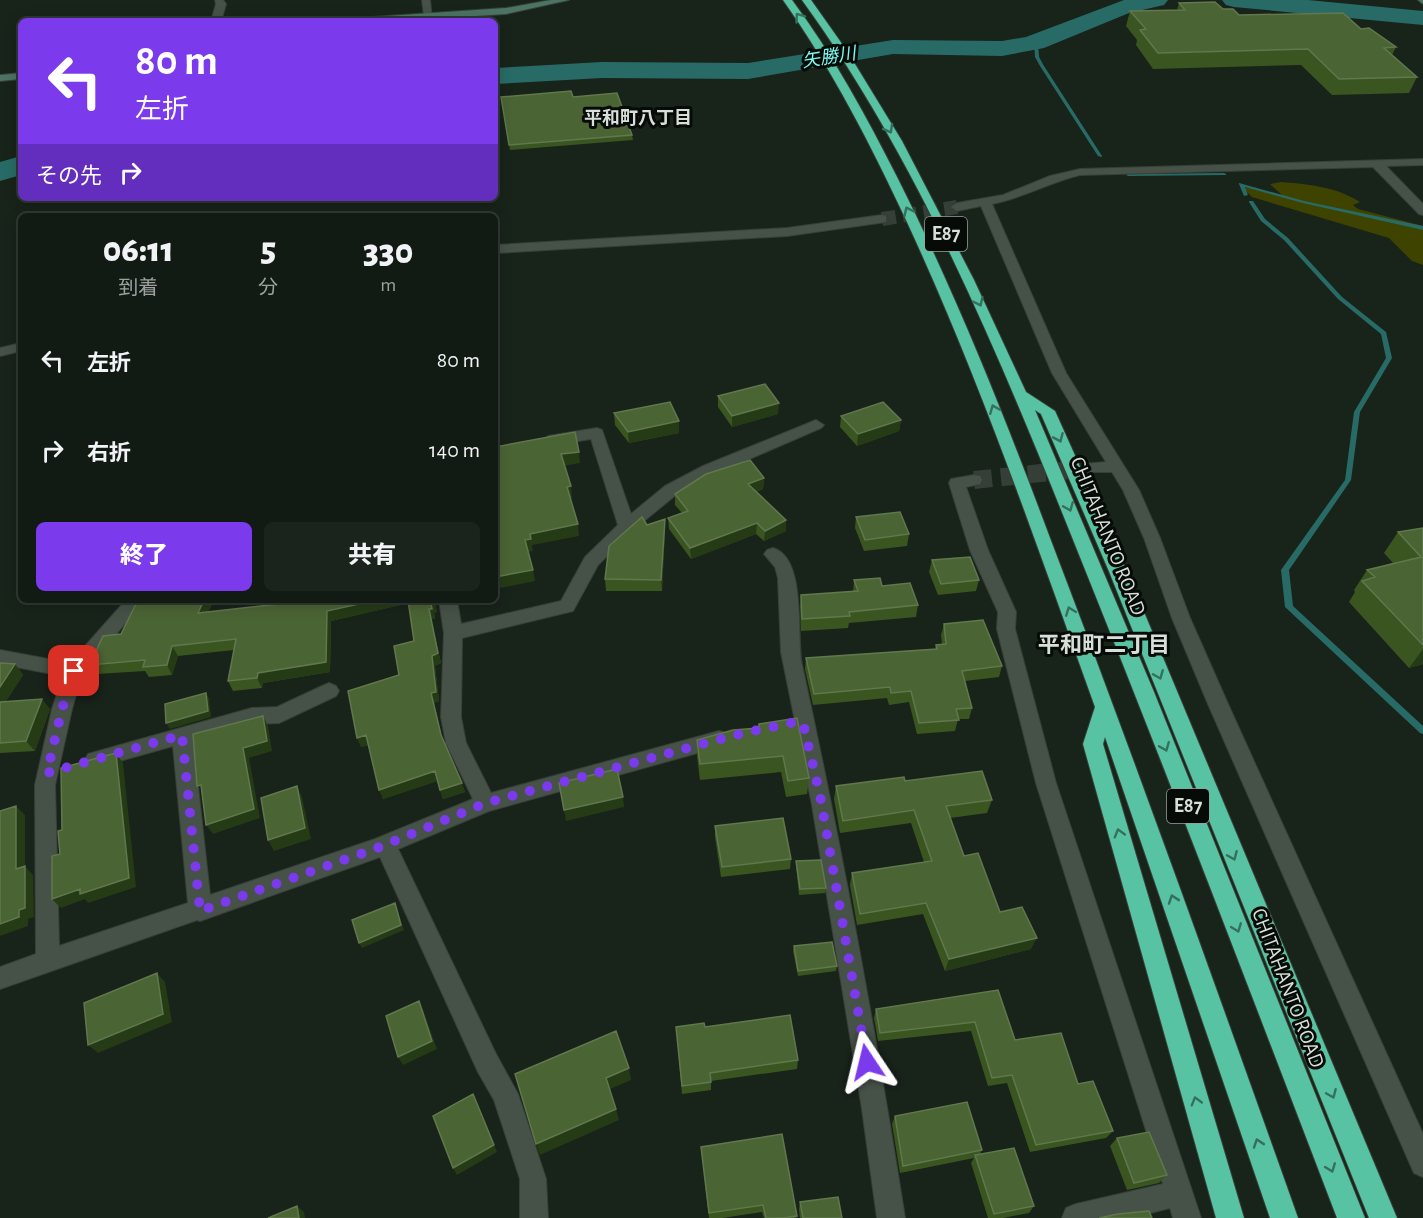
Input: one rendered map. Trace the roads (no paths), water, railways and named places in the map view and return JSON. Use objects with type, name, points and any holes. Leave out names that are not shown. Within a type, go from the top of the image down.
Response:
[{"type":"highway","name":"E87","points":[[787,0],[841,81],[907,207],[948,298],[998,420],[1105,705],[1284,1218]]},
{"type":"highway","name":"CHITAHANTO ROAD","points":[[806,0],[830,31],[860,78],[931,204],[1022,395],[1100,582],[1350,1218]]},
{"type":"highway","points":[[1022,395],[1047,411],[1117,569],[1383,1218]]},
{"type":"highway","points":[[1105,705],[1093,744],[1230,1218]]},
{"type":"street","points":[[217,18],[221,4],[219,0]]},
{"type":"street","points":[[426,0],[429,16]]},
{"type":"street","points":[[400,18],[506,11],[565,0]]},
{"type":"street","points":[[0,78],[18,76]]},
{"type":"street","points":[[957,207],[1006,198],[1054,178],[1080,172],[1423,162]]},
{"type":"street","points":[[1376,163],[1423,211]]},
{"type":"street","points":[[986,202],[1059,374],[1131,490],[1152,538],[1181,618],[1218,704],[1423,1164]]},
{"type":"street","points":[[498,249],[787,232],[882,219]]},
{"type":"street","points":[[0,352],[18,347]]},
{"type":"street","points":[[453,633],[567,606],[591,561],[627,526],[681,485],[709,470],[816,425]]},
{"type":"street","points":[[540,443],[597,433],[627,526]]},
{"type":"street","points":[[1089,468],[1118,466]]},
{"type":"street","points":[[974,480],[957,483],[979,550],[1007,612],[1006,629],[1046,783],[1187,1218]]},
{"type":"street","points":[[773,554],[783,565],[787,578],[792,724],[826,829],[873,1097],[891,1218]]},
{"type":"street","points":[[48,960],[45,785],[62,709],[74,671],[133,603]]},
{"type":"street","points":[[448,603],[453,633],[450,717],[456,743],[486,803]]},
{"type":"street","points":[[0,657],[74,671]]},
{"type":"street","points":[[47,773],[252,716],[279,715],[329,691]]},
{"type":"street","points":[[0,978],[48,960],[200,911],[385,845],[486,803],[741,733]]},
{"type":"street","points":[[182,735],[200,911]]},
{"type":"street","points":[[385,845],[487,1063],[505,1094],[533,1179],[534,1218]]},
{"type":"street","points":[[1076,1218],[1179,1193]]},
{"type":"waterway","name":"矢勝川","points":[[498,76],[602,70],[748,71],[893,47],[1002,49],[1035,42],[1120,8],[1156,0]]},
{"type":"waterway","name":"矢勝川","points":[[1234,0],[1423,18]]},
{"type":"waterway","points":[[1036,42],[1037,57],[1042,66],[1100,156]]},
{"type":"waterway","name":"矢勝川","points":[[0,172],[18,166]]},
{"type":"waterway","points":[[1128,175],[1224,174]]},
{"type":"waterway","points":[[1246,195],[1241,184],[1303,202],[1423,228]]},
{"type":"waterway","points":[[1251,202],[1263,220],[1286,239],[1340,298],[1384,333],[1389,358],[1357,412],[1348,480],[1285,570],[1289,607],[1423,731]]},
{"type":"tunnel","points":[[882,219],[957,207]]},
{"type":"tunnel","points":[[974,480],[1089,468]]},
{"type":"district","name":"平和町八丁目","points":[[638,119]]},
{"type":"district","name":"平和町二丁目","points":[[1104,645]]}]
